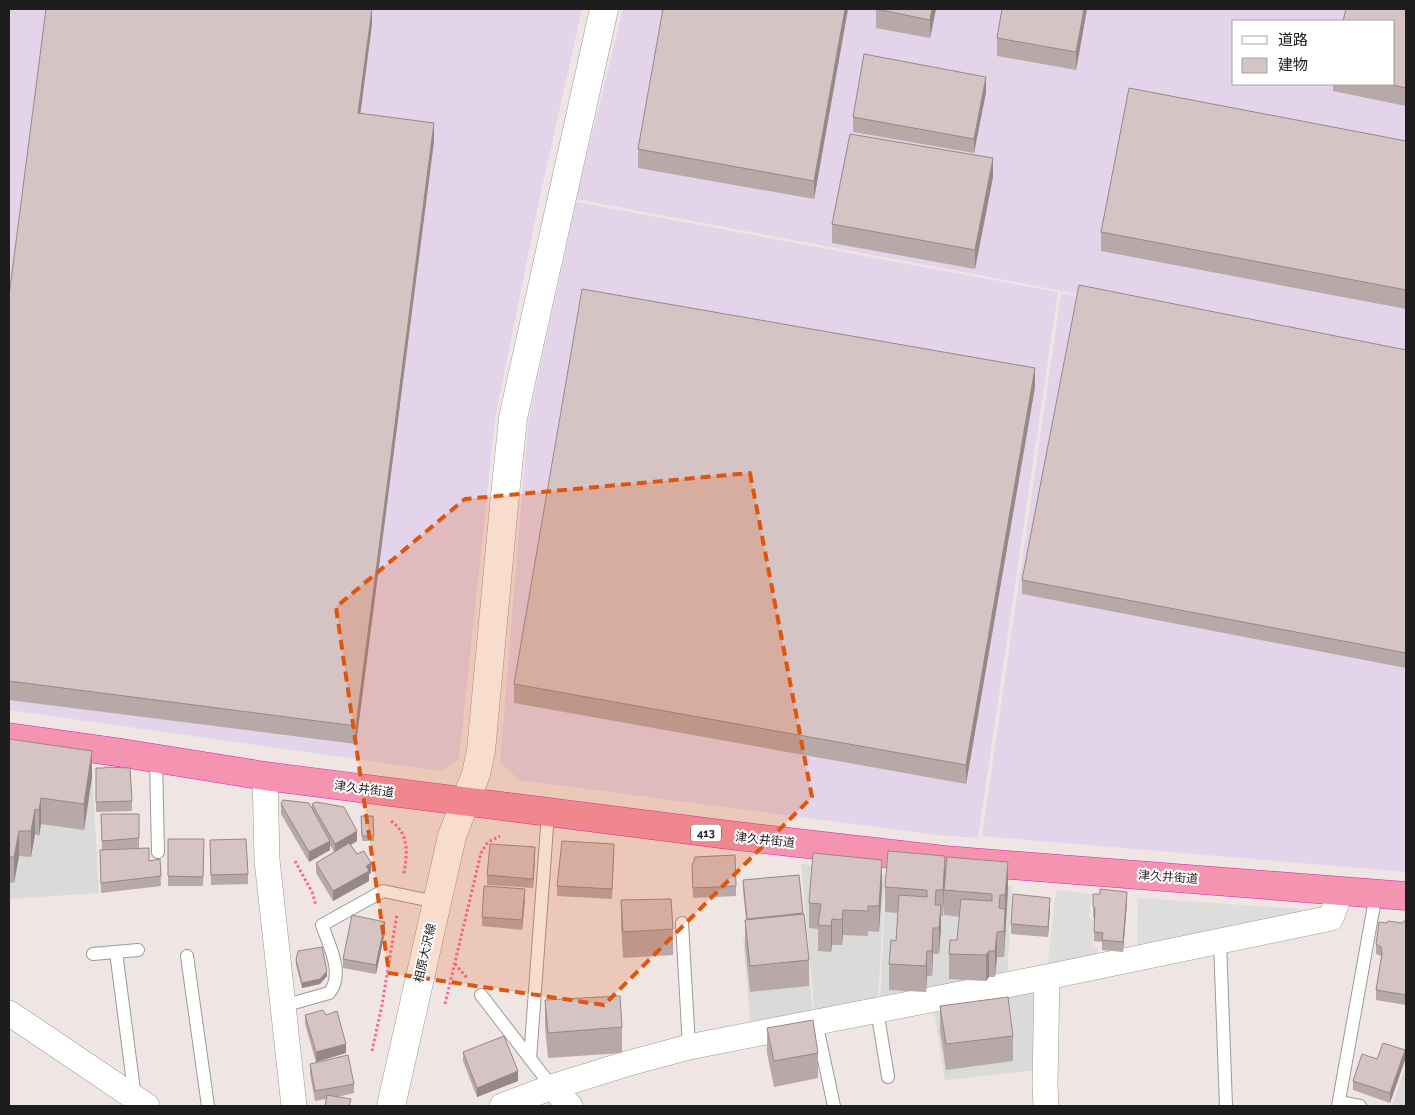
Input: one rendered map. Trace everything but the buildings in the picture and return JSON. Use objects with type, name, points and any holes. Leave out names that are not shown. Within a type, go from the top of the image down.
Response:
[{"type":"highway","name":"津久井街道","points":[[9,737],[265,776],[548,813],[945,860],[1406,896]]},
{"type":"street","name":"相原大沢線","points":[[391,1106],[452,836],[476,774],[481,751],[514,418],[604,9]]},
{"type":"street","points":[[265,776],[267,860],[294,1106]]},
{"type":"street","points":[[502,1106],[626,1064],[689,1047],[1046,977],[1331,918],[1341,890]]},
{"type":"street","points":[[1046,977],[1046,1106]]},
{"type":"street","points":[[9,1013],[141,1102]]},
{"type":"street","points":[[552,1088],[570,1106]]},
{"type":"lane","points":[[156,759],[158,852]]},
{"type":"lane","points":[[530,1059],[548,813]]},
{"type":"lane","points":[[283,1006],[329,993],[334,988],[337,972],[322,925],[382,891],[436,902]]},
{"type":"lane","points":[[1360,1106],[1339,1104],[1376,894]]},
{"type":"lane","points":[[682,923],[689,1047]]},
{"type":"lane","points":[[1220,941],[1226,1106]]},
{"type":"lane","points":[[93,954],[138,950]]},
{"type":"lane","points":[[116,952],[141,1102]]},
{"type":"lane","points":[[187,956],[208,1106]]},
{"type":"lane","points":[[481,995],[552,1088]]},
{"type":"lane","points":[[877,1010],[888,1077]]},
{"type":"lane","points":[[816,1022],[834,1106]]},
{"type":"path","points":[[443,1012],[481,853],[488,842],[506,834]]},
{"type":"path","points":[[294,859],[312,892],[322,925]]},
{"type":"highlighted area","points":[[750,473],[812,797],[604,1005],[389,973],[336,607],[465,499]]},
{"type":"shaded area","points":[[9,9],[582,9],[539,201],[495,419],[459,759],[441,771],[9,710]]},
{"type":"shaded area","points":[[623,9],[1406,9],[1406,356],[576,199]]},
{"type":"shaded area","points":[[576,202],[1058,292],[978,838],[937,835],[519,780],[500,762],[528,424]]},
{"type":"shaded area","points":[[1061,293],[1406,360],[1406,872],[982,836]]},
{"type":"shaded area","points":[[9,760],[92,771],[99,893],[9,899]]},
{"type":"shaded area","points":[[801,864],[885,875],[878,1002],[815,1015]]},
{"type":"shaded area","points":[[886,875],[1012,886],[1007,978],[880,1002]]},
{"type":"shaded area","points":[[1056,890],[1092,894],[1089,918],[1094,920],[1092,947],[1098,948],[1097,960],[1047,970]]},
{"type":"shaded area","points":[[1138,898],[1301,909],[1300,917],[1137,952]]},
{"type":"shaded area","points":[[806,932],[813,1016],[751,1026],[743,938]]},
{"type":"shaded area","points":[[1033,990],[1038,1070],[945,1080],[934,1010]]},
{"type":"shaded area","points":[[1406,1065],[1406,1105],[1392,1105]]}]
